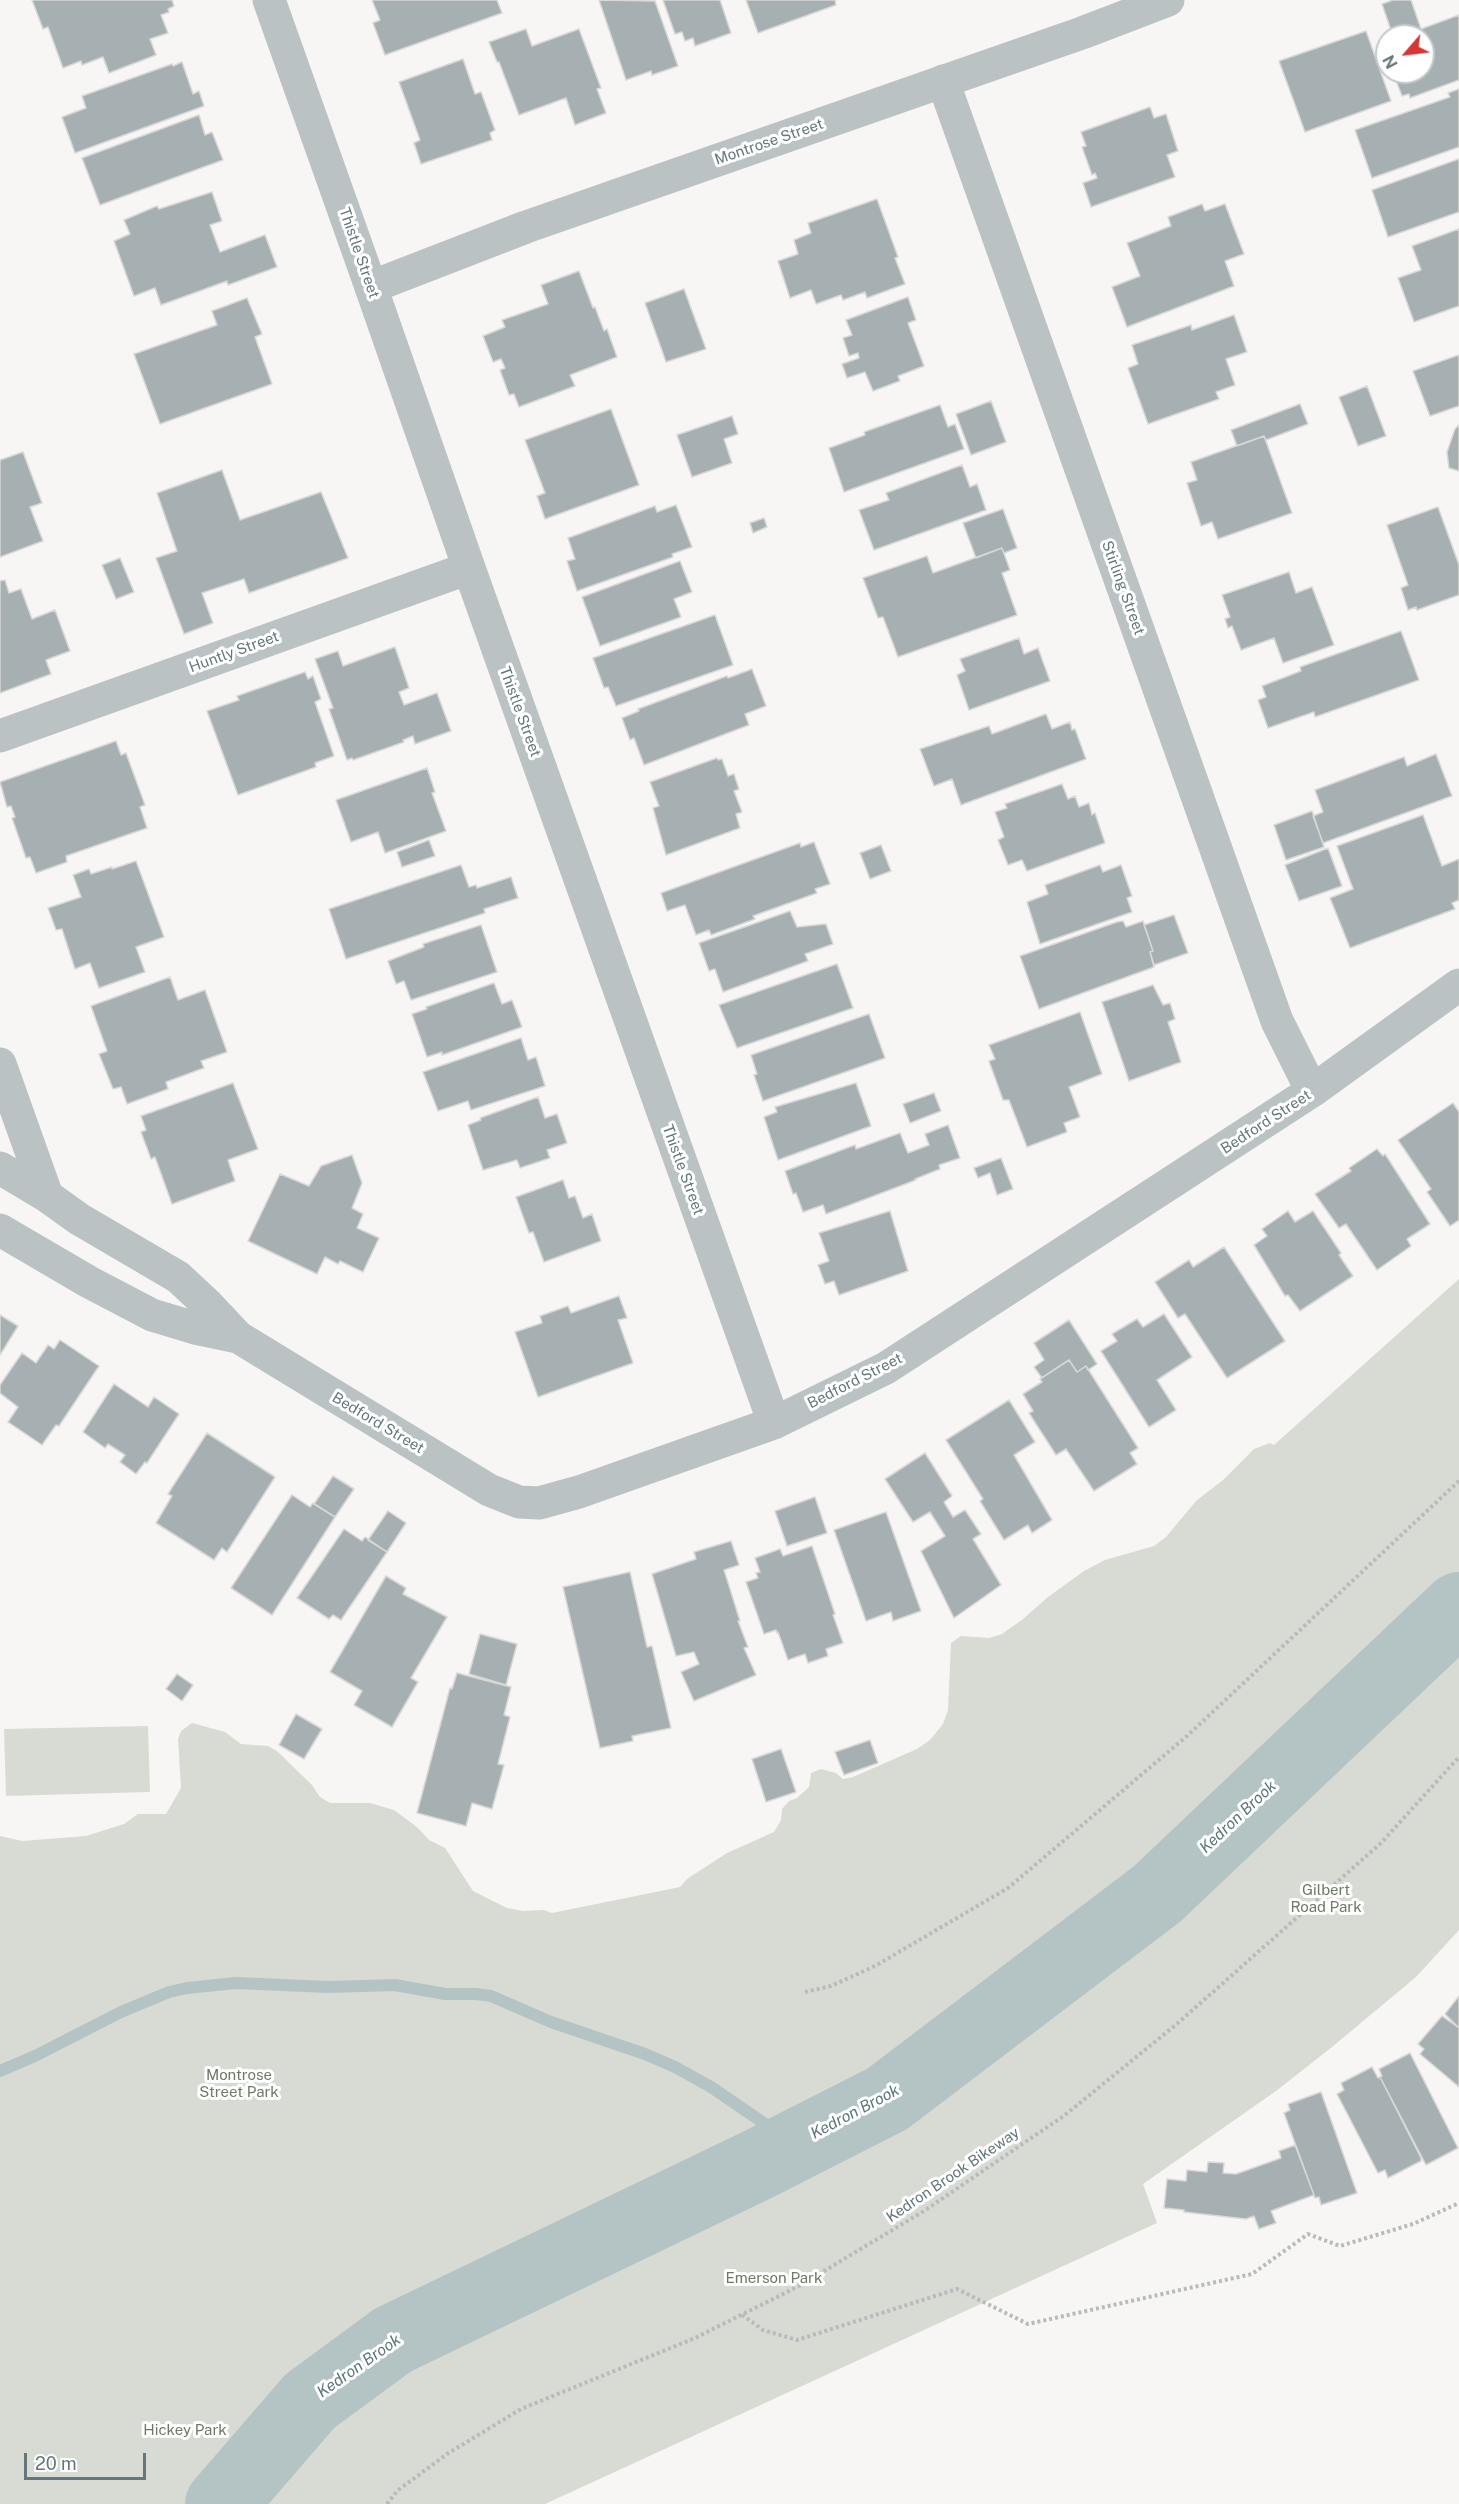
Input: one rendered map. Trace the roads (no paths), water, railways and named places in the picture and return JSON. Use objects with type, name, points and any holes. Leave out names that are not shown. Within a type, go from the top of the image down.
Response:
[{"type":"street","name":"Thistle Street","points":[[269,0],[468,568],[774,1422]]},
{"type":"street","name":"Montrose Street","points":[[371,286],[526,226],[1168,0]]},
{"type":"street","name":"Stirling Street","points":[[943,81],[1277,1021],[1312,1091]]},
{"type":"street","name":"Huntly Street","points":[[0,736],[468,568]]},
{"type":"street","name":"Bedford Street","points":[[0,1168],[47,1196],[79,1219],[178,1277],[238,1337],[489,1490],[519,1502],[531,1504],[549,1501],[774,1422],[886,1368],[1312,1091],[1459,985]]},
{"type":"street","points":[[0,1064],[47,1196]]},
{"type":"street","name":"Bedford Street","points":[[0,1230],[89,1282],[152,1315],[195,1328],[238,1337]]},
{"type":"waterway","name":"Kedron Brook","points":[[221,2504],[310,2401],[393,2340],[759,2164],[887,2099],[1157,1894],[1459,1608]]},
{"type":"waterway","points":[[0,2071],[35,2056],[121,2012],[169,1992],[187,1988],[236,1983],[328,1987],[395,1985],[445,1994],[491,1996],[551,2022],[645,2054],[711,2087],[796,2145]]},
{"type":"park label","name":"Gilbert Road Park","points":[[1326,1898]]},
{"type":"park label","name":"Montrose Street Park","points":[[239,2084]]},
{"type":"park label","name":"Emerson Park","points":[[774,2278]]},
{"type":"park label","name":"Hickey Park","points":[[185,2430]]}]
